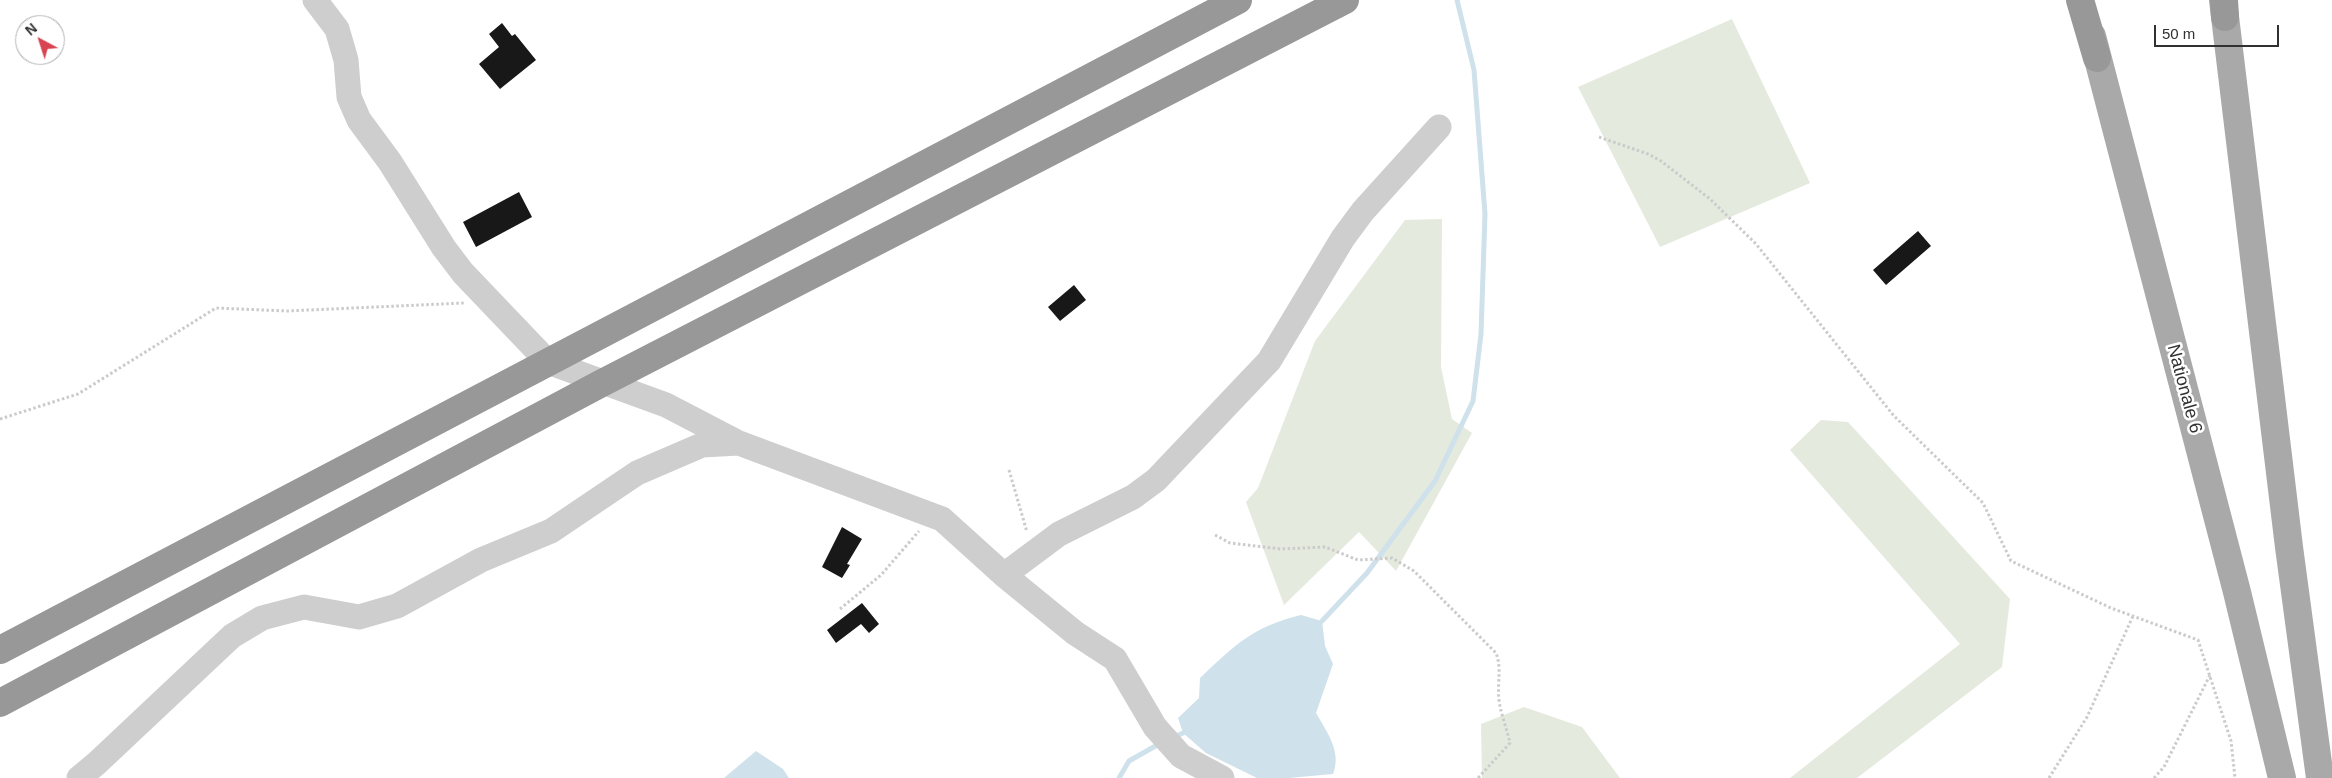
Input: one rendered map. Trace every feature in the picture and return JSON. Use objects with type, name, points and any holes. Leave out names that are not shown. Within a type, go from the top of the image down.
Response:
[{"type":"highway","points":[[0,650],[1238,0]]},
{"type":"highway","points":[[1283,34],[1345,0]]},
{"type":"highway","points":[[0,703],[602,383],[1352,0]]},
{"type":"highway","points":[[2080,0],[2097,58]]},
{"type":"main road","name":"Nationale 6","points":[[2084,0],[2097,58],[2237,592],[2282,778]]},
{"type":"main road","points":[[2224,6],[2288,537],[2320,778]]},
{"type":"street","points":[[315,0],[337,28],[346,60],[348,97],[359,120],[390,162],[444,248],[463,273],[548,362],[666,405],[739,443],[942,520],[1004,576],[1075,633],[1115,659],[1156,727],[1181,756],[1222,778]]},
{"type":"street","points":[[1004,576],[1059,534],[1133,496],[1156,480],[1269,361],[1343,238],[1363,211],[1439,127]]},
{"type":"street","points":[[79,778],[232,636],[262,618],[304,607],[359,617],[398,606],[481,560],[551,531],[637,473],[702,446],[739,443]]},
{"type":"path","points":[[1599,138],[1648,154],[1660,161],[1710,200],[1756,244],[1894,416],[1983,503],[2011,561],[2133,616],[2198,640],[2211,675],[2230,741],[2235,778]]},
{"type":"path","points":[[0,419],[78,394],[216,308],[287,311],[490,302]]},
{"type":"path","points":[[840,609],[881,575],[932,516]]},
{"type":"path","points":[[1215,535],[1230,543],[1281,549],[1325,547],[1358,560],[1392,558],[1414,571],[1496,653],[1500,664],[1498,681],[1500,701],[1510,743],[1478,778]]},
{"type":"path","points":[[2049,778],[2087,717],[2133,616]]},
{"type":"path","points":[[2154,778],[2164,767],[2211,675]]},
{"type":"shaded area","points":[[1732,19],[1810,183],[1660,247],[1578,87]]},
{"type":"shaded area","points":[[1442,219],[1441,367],[1452,419],[1472,433],[1396,571],[1359,532],[1284,605],[1246,502],[1258,488],[1315,341],[1405,220]]},
{"type":"shaded area","points":[[1821,420],[1848,422],[2010,599],[2002,667],[1857,778],[1790,778],[1960,644],[1790,450]]},
{"type":"shaded area","points":[[1301,615],[1322,621],[1325,646],[1333,664],[1316,713],[1332,742],[1336,758],[1333,774],[1289,778],[1257,778],[1206,753],[1183,733],[1178,718],[1199,698],[1200,678],[1234,647],[1269,625]]},
{"type":"shaded area","points":[[1524,707],[1582,727],[1620,778],[1482,778],[1481,724]]},
{"type":"shaded area","points":[[756,751],[783,769],[789,778],[724,778]]},
{"type":"building","points":[[502,23],[512,36],[515,34],[536,60],[500,89],[479,64],[499,47],[489,34]]},
{"type":"building","points":[[519,192],[532,217],[476,247],[463,222]]},
{"type":"building","points":[[1918,231],[1931,246],[1886,285],[1873,270]]},
{"type":"building","points":[[1074,285],[1086,300],[1060,321],[1048,307]]},
{"type":"building","points":[[842,527],[862,539],[847,564],[850,565],[842,578],[822,567]]},
{"type":"building","points":[[862,603],[879,624],[869,633],[861,624],[836,643],[827,630]]},
{"type":"waterway","points":[[1322,621],[1367,573],[1435,481],[1473,401],[1481,334],[1485,214],[1474,70],[1457,0]]},
{"type":"waterway","points":[[1174,737],[1183,733]]},
{"type":"waterway","points":[[1119,778],[1129,761],[1159,744]]}]
